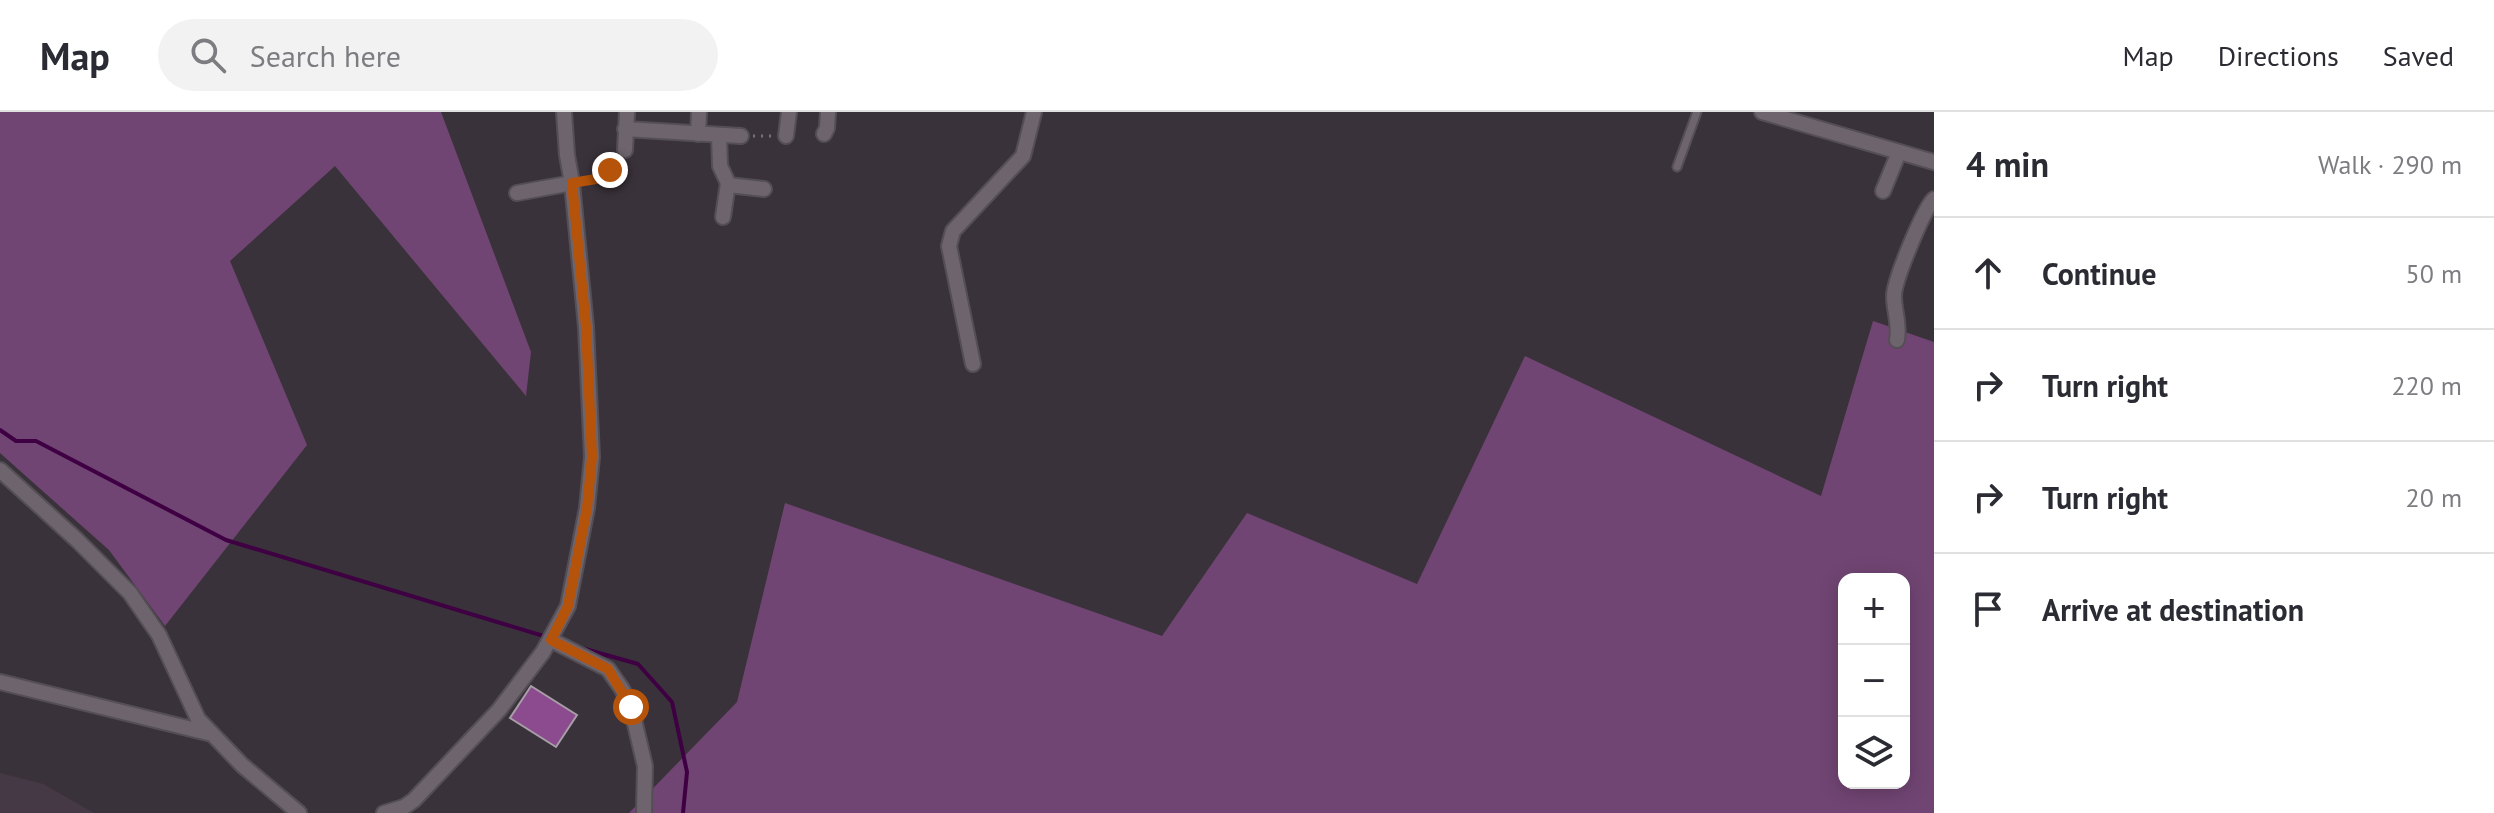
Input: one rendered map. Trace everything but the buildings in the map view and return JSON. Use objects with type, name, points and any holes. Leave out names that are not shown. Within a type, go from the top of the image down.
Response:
[{"type":"street","points":[[384,813],[406,810],[499,710],[553,636],[568,606],[587,508],[592,457],[586,327],[564,112]]},
{"type":"street","points":[[625,150],[627,112]]},
{"type":"street","points":[[698,134],[699,112]]},
{"type":"street","points":[[786,136],[789,112]]},
{"type":"street","points":[[824,134],[828,112]]},
{"type":"street","points":[[973,364],[949,246],[953,231],[1023,156],[1034,112]]},
{"type":"street","points":[[1762,112],[1934,162]]},
{"type":"street","points":[[625,129],[741,136]]},
{"type":"street","points":[[719,135],[720,166],[728,185],[723,217]]},
{"type":"street","points":[[1883,191],[1899,152]]},
{"type":"street","points":[[517,193],[572,183]]},
{"type":"street","points":[[728,185],[764,189]]},
{"type":"street","points":[[1897,340],[1895,286],[1920,223],[1934,199]]},
{"type":"street","points":[[0,470],[130,593],[159,635],[198,719],[242,765],[299,813]]},
{"type":"street","points":[[553,636],[608,669],[622,689],[631,707],[645,766],[644,813]]},
{"type":"street","points":[[0,682],[212,734]]},
{"type":"lane","points":[[1677,167],[1697,112]]},
{"type":"path","points":[[741,136],[786,136]]},
{"type":"path","points":[[572,183],[596,179],[610,170],[625,150]]},
{"type":"shaded area","points":[[0,112],[441,112],[531,352],[526,396],[335,166],[230,261],[307,445],[165,626],[109,550],[0,453]]},
{"type":"shaded area","points":[[1873,321],[1934,342],[1934,813],[629,813],[737,702],[785,503],[1162,636],[1247,513],[1417,584],[1525,356],[1821,496]]},
{"type":"shaded area","points":[[0,773],[43,784],[94,813],[0,813]]},
{"type":"waterway","points":[[0,430],[16,441],[36,441],[226,540],[547,637]]},
{"type":"waterway","points":[[578,647],[638,664],[672,702],[687,772],[683,813]]},
{"type":"route","points":[[610,170],[596,179],[572,183],[586,327],[592,457],[587,508],[568,606],[551,640],[608,669],[631,707]]}]
